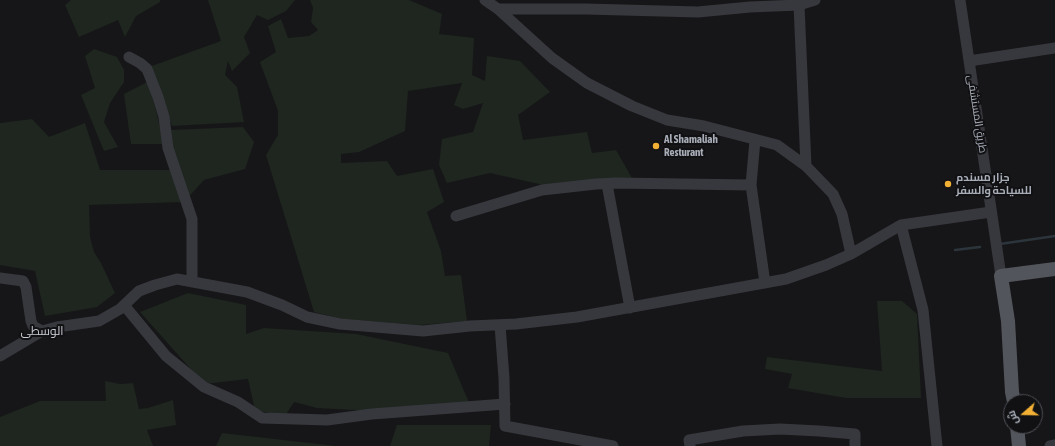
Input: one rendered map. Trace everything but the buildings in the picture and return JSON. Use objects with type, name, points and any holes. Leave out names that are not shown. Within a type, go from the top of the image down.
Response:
[{"type":"main road","points":[[1012,394],[1008,321],[1001,276],[1055,269]]},
{"type":"main road","points":[[1018,434],[1019,446]]},
{"type":"street","points":[[485,0],[498,8],[552,58],[587,83],[632,106],[667,120],[704,126],[777,145],[806,166],[833,194],[842,214],[851,254]]},
{"type":"street","points":[[498,8],[586,4],[698,12],[750,7],[799,5],[815,0]]},
{"type":"street","name":"طريق المستشفى","points":[[960,0],[1001,276]]},
{"type":"street","points":[[799,5],[806,166]]},
{"type":"street","points":[[969,61],[1055,48]]},
{"type":"street","points":[[129,57],[147,68],[164,116],[168,148],[192,219],[192,282]]},
{"type":"street","points":[[755,140],[751,185],[765,283]]},
{"type":"street","points":[[456,216],[542,190],[606,184],[751,185]]},
{"type":"street","points":[[606,184],[630,308]]},
{"type":"street","points":[[0,356],[42,331],[57,327],[99,321],[120,309],[139,291],[155,284],[177,280],[247,292],[282,305],[307,317],[340,324],[423,331],[500,325],[577,317],[786,279],[826,265],[851,254],[901,225],[991,212]]},
{"type":"street","points":[[901,225],[922,310],[937,446]]},
{"type":"street","points":[[0,278],[23,282],[26,287],[31,321],[33,326],[42,331]]},
{"type":"street","points":[[124,305],[166,356],[204,387],[238,402],[262,418],[327,420],[372,414],[505,404]]},
{"type":"street","points":[[500,325],[506,426],[613,446]]},
{"type":"street","points":[[690,446],[689,440],[743,431],[780,429],[819,430],[855,434],[855,446]]},
{"type":"street","points":[[1050,446],[1055,445]]},
{"type":"shaded area","points":[[71,0],[160,0],[160,2],[136,16],[125,37],[118,20],[79,37],[65,5]]},
{"type":"shaded area","points":[[208,0],[295,0],[286,11],[268,20],[257,15],[244,37],[250,53],[232,71],[228,61],[225,75],[237,87],[244,122],[172,126],[149,67],[221,41]]},
{"type":"shaded area","points":[[310,0],[409,0],[442,14],[439,34],[474,38],[472,75],[485,81],[487,56],[520,61],[550,92],[518,115],[523,140],[587,132],[592,153],[616,150],[632,178],[557,188],[490,173],[447,183],[439,165],[442,139],[473,132],[483,103],[463,109],[454,105],[462,83],[408,91],[405,131],[359,152],[341,154],[341,163],[387,161],[397,176],[433,169],[444,202],[427,212],[441,251],[445,276],[461,275],[467,321],[420,325],[342,319],[314,312],[266,155],[278,135],[278,111],[260,62],[276,52],[268,26],[281,19],[288,38],[309,36],[318,30],[311,22],[313,8]]},
{"type":"shaded area","points":[[94,49],[117,57],[124,70],[124,82],[110,103],[104,122],[118,147],[104,151],[81,95],[95,88],[85,56]]},
{"type":"shaded area","points":[[149,81],[164,144],[131,144],[124,94]]},
{"type":"shaded area","points":[[32,119],[49,137],[85,123],[100,170],[174,170],[171,130],[243,127],[254,142],[245,169],[204,180],[184,202],[89,205],[90,237],[94,252],[101,263],[115,293],[97,307],[45,316],[35,271],[0,265],[0,123]]},
{"type":"shaded area","points":[[188,293],[246,305],[246,334],[264,328],[356,334],[448,353],[470,405],[392,412],[317,408],[294,402],[285,416],[255,410],[248,379],[204,384],[140,312]]},
{"type":"shaded area","points":[[877,301],[902,301],[917,314],[921,398],[846,398],[788,388],[792,374],[765,369],[767,357],[882,371]]},
{"type":"shaded area","points":[[105,381],[120,384],[133,383],[139,409],[148,408],[173,400],[176,425],[147,430],[153,446],[0,446],[0,417],[40,401],[106,401]]},
{"type":"shaded area","points":[[397,425],[491,425],[489,446],[390,446]]},
{"type":"shaded area","points":[[222,433],[336,446],[216,446]]},
{"type":"waterway","points":[[1000,244],[1055,236]]},
{"type":"waterway","points":[[955,250],[980,247]]},
{"type":"place","name":"Al Shamaliah Resturant","points":[[656,146]]},
{"type":"place","name":"جزار مسندم للسياحة والسفر","points":[[948,184]]},
{"type":"district","name":"الوسطى","points":[[42,331]]}]
